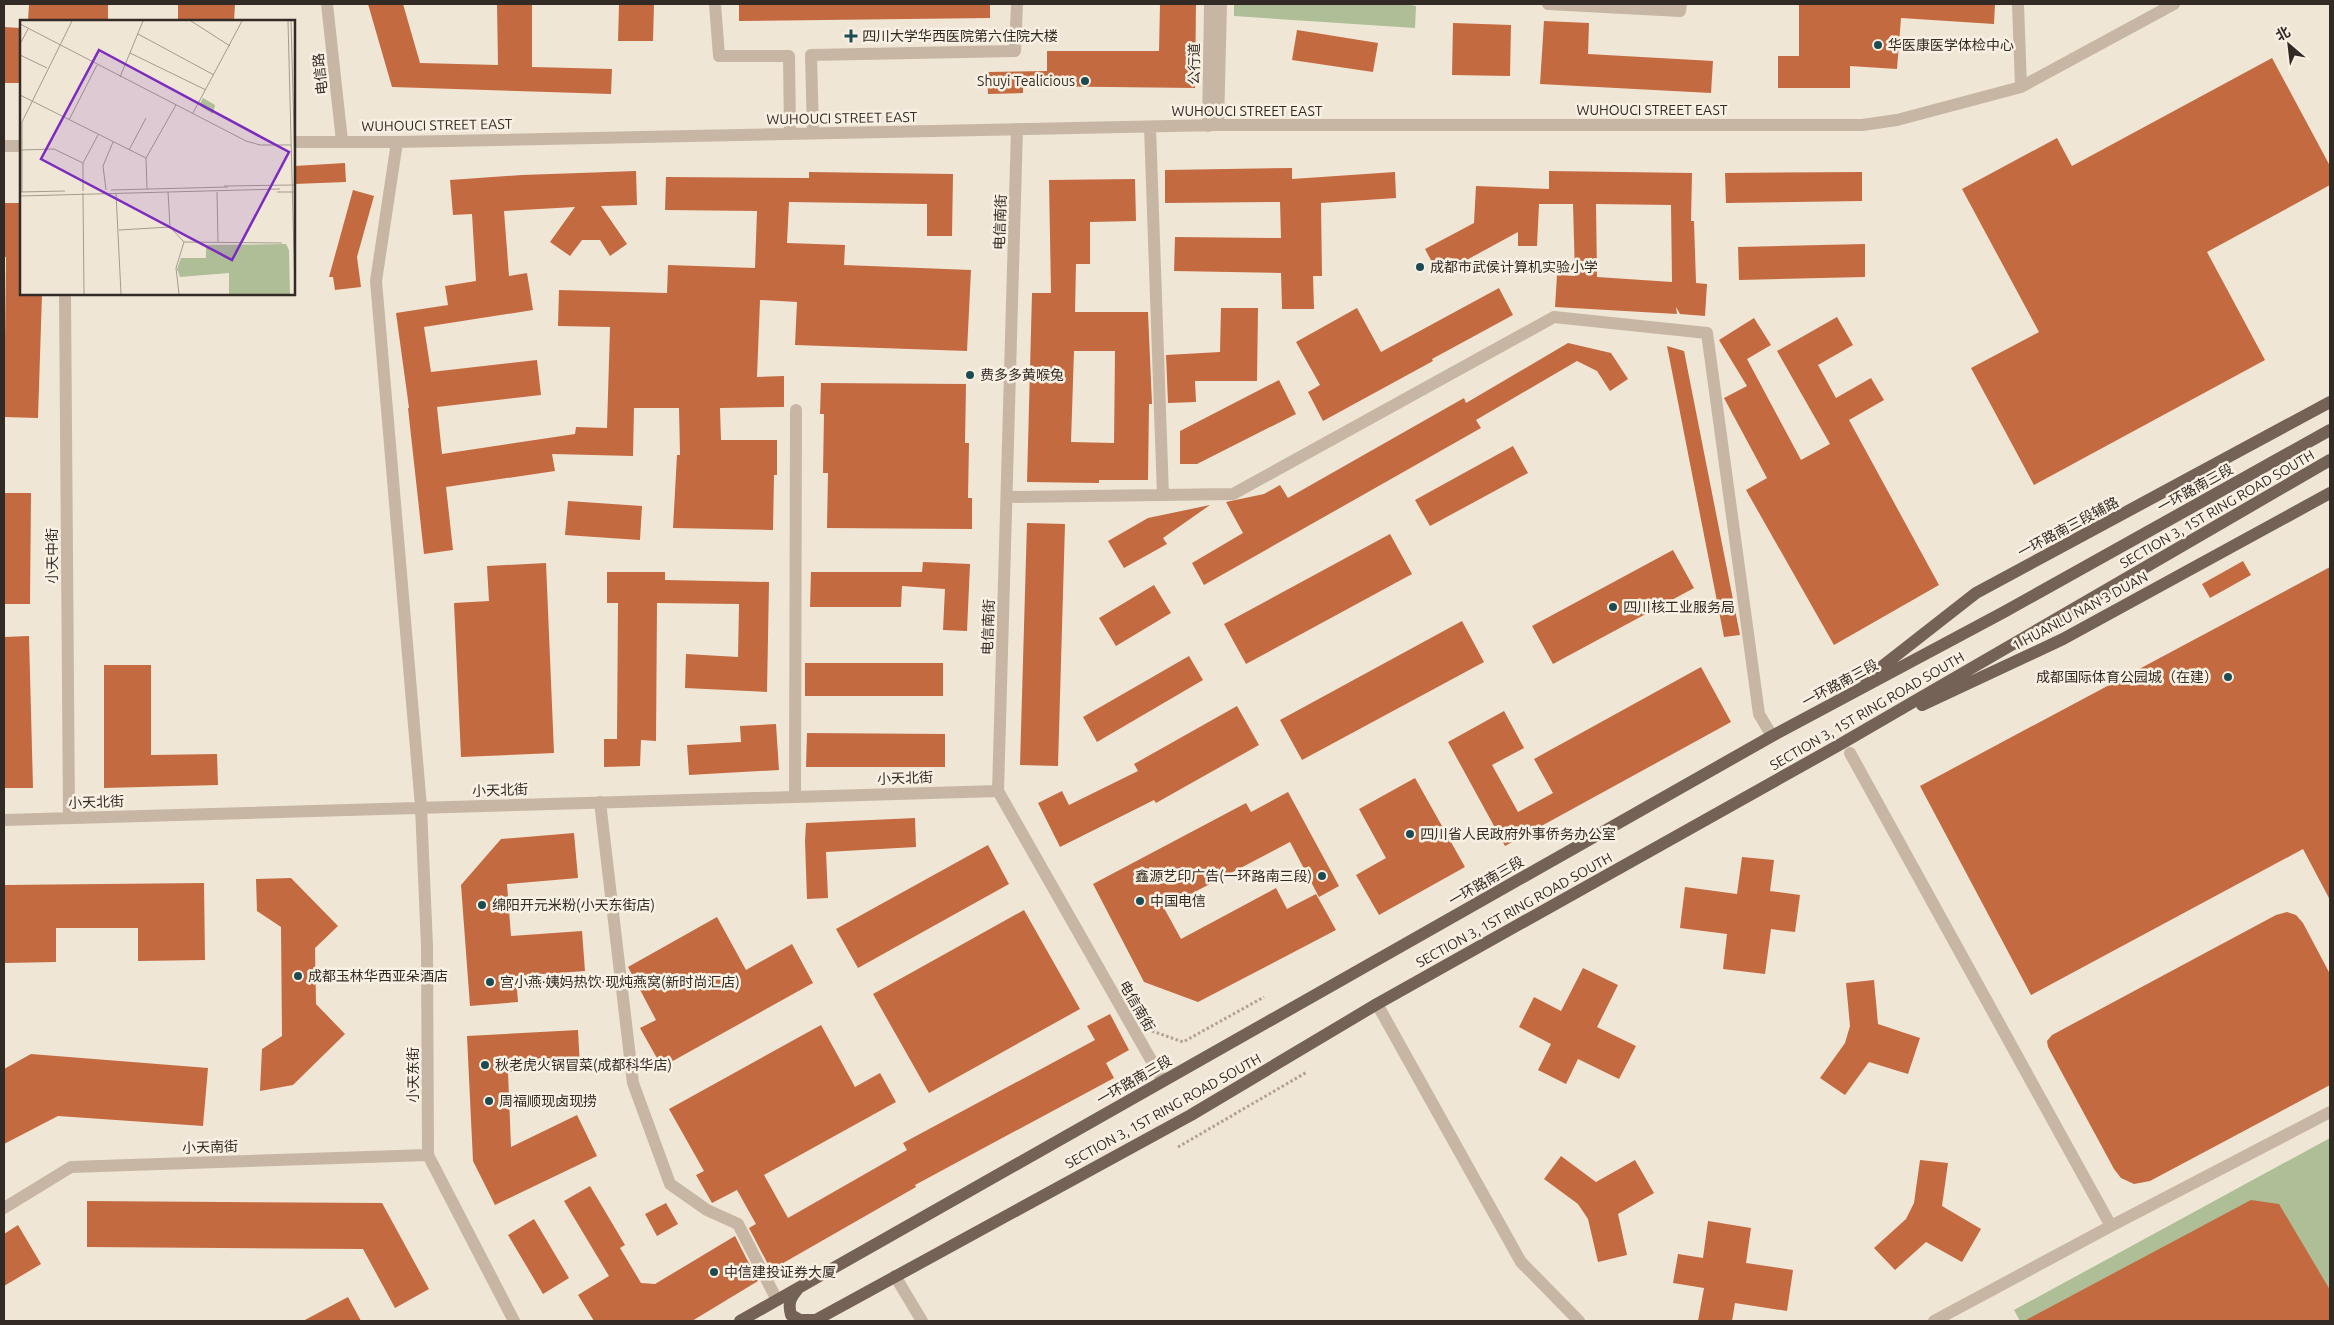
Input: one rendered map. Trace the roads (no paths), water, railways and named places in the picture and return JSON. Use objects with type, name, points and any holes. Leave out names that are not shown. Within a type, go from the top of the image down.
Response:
[{"type":"main road","name":"一环路南三段辅路","points":[[1836,702],[1976,593],[2330,402]]},
{"type":"main road","name":"一环路南三段","points":[[740,1321],[1772,736],[2330,430]]},
{"type":"main road","name":"SECTION 3, 1ST RING ROAD SOUTH","points":[[815,1320],[1191,1115],[1376,1004],[1839,745],[2330,460]]},
{"type":"main road","name":"1 HUANLU NAN 3 DUAN","points":[[1839,745],[2063,639],[2330,493]]},
{"type":"main road","points":[[799,1287],[791,1297],[788,1306],[791,1315],[800,1320],[815,1320]]},
{"type":"street","name":"电信路","points":[[327,4],[342,141]]},
{"type":"street","points":[[715,4],[719,56],[1015,51],[1017,4]]},
{"type":"street","name":"公行道","points":[[1210,4],[1213,126]]},
{"type":"street","name":"公行道","points":[[1213,126],[1220,4]]},
{"type":"street","points":[[1548,4],[1680,12],[1681,4]]},
{"type":"street","points":[[2018,4],[2021,87]]},
{"type":"street","name":"WUHOUCI STREET EAST","points":[[295,142],[397,142],[1150,126],[1862,125],[1897,120],[2021,87],[2174,4]]},
{"type":"street","points":[[811,55],[813,134]]},
{"type":"street","points":[[789,56],[790,134]]},
{"type":"street","points":[[1150,126],[1163,495]]},
{"type":"street","name":"电信南街","points":[[1018,129],[998,791],[1163,1081]]},
{"type":"street","name":"小天东街","points":[[397,142],[376,281],[421,807],[428,946],[428,1155],[514,1321]]},
{"type":"street","points":[[4,146],[20,146]]},
{"type":"street","name":"小天中街","points":[[65,295],[68,818]]},
{"type":"street","points":[[1007,497],[1233,494],[1554,317],[1707,333],[1759,714],[1772,736]]},
{"type":"street","points":[[795,797],[796,410]]},
{"type":"street","points":[[1850,753],[2111,1226]]},
{"type":"street","name":"小天北街","points":[[4,820],[998,791]]},
{"type":"street","points":[[600,802],[633,1083],[670,1184],[707,1210],[738,1224],[777,1300]]},
{"type":"street","points":[[1376,1004],[1520,1262],[1577,1321]]},
{"type":"street","points":[[1934,1321],[2330,1112]]},
{"type":"street","name":"小天南街","points":[[4,1208],[71,1167],[428,1155]]},
{"type":"street","points":[[895,1276],[922,1321]]},
{"type":"place","name":"四川大学华西医院第六住院大楼","points":[[851,36]]},
{"type":"place","name":"华医康医学体检中心","points":[[1878,45]]},
{"type":"place","name":"Shuyi Tealicious","points":[[1085,81]]},
{"type":"place","name":"成都市武侯计算机实验小学","points":[[1420,267]]},
{"type":"place","name":"费多多黄喉兔","points":[[970,375]]},
{"type":"place","name":"四川核工业服务局","points":[[1613,607]]},
{"type":"place","name":"成都国际体育公园城（在建）","points":[[2228,677]]},
{"type":"place","name":"四川省人民政府外事侨务办公室","points":[[1410,834]]},
{"type":"place","name":"鑫源艺印广告(一环路南三段)","points":[[1322,876]]},
{"type":"place","name":"中国电信","points":[[1140,901]]},
{"type":"place","name":"绵阳开元米粉(小天东街店)","points":[[482,905]]},
{"type":"place","name":"成都玉林华西亚朵酒店","points":[[298,976]]},
{"type":"place","name":"宫小燕·姨妈热饮·现炖燕窝(新时尚汇店)","points":[[490,982]]},
{"type":"place","name":"秋老虎火锅冒菜(成都科华店)","points":[[485,1065]]},
{"type":"place","name":"周福顺现卤现捞","points":[[489,1101]]},
{"type":"place","name":"中信建投证券大厦","points":[[714,1272]]}]
